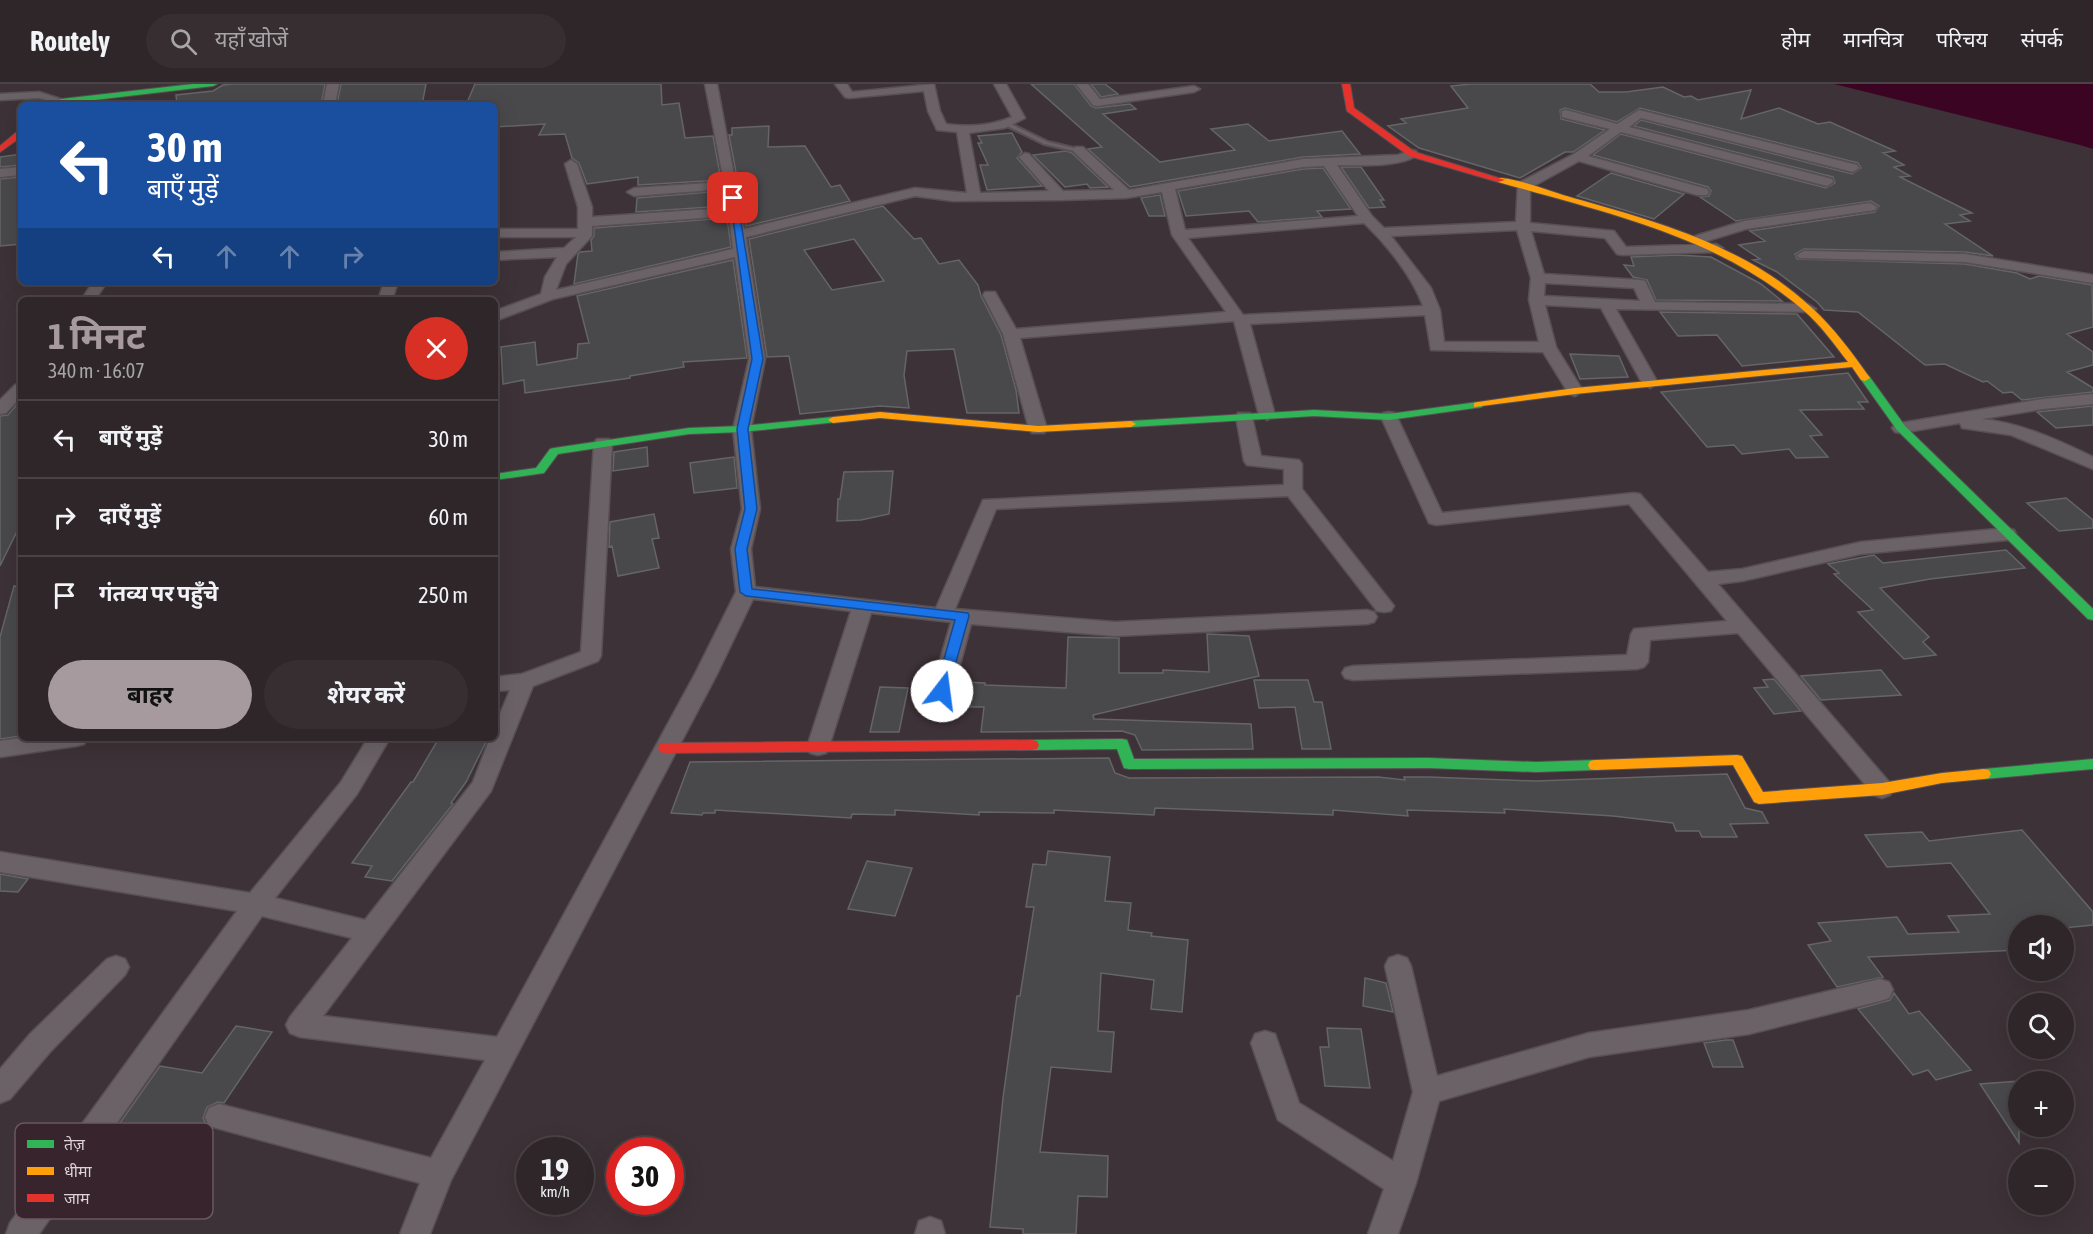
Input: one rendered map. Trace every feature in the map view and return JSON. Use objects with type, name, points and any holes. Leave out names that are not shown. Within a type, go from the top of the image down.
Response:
[{"type":"street","points":[[65,102],[146,88],[213,84]]},
{"type":"street","points":[[330,102],[333,84]]},
{"type":"street","points":[[416,1234],[438,1174],[706,674],[746,592],[741,549],[751,509],[742,429],[758,359],[731,185],[711,84]]},
{"type":"street","points":[[841,84],[849,95],[929,86],[941,127],[963,130],[1007,124],[1019,118],[1000,84]]},
{"type":"street","points":[[1082,84],[1097,103],[1194,89]]},
{"type":"street","points":[[1346,84],[1350,109],[1412,154],[1697,240],[1769,278],[1808,309],[1909,426],[2007,534],[2093,615]]},
{"type":"street","points":[[0,97],[39,94],[57,102]]},
{"type":"street","points":[[1566,114],[1827,182]]},
{"type":"street","points":[[1523,186],[1578,157],[1639,114],[1853,168]]},
{"type":"street","points":[[963,130],[974,197]]},
{"type":"street","points":[[0,150],[18,135]]},
{"type":"street","points":[[1079,150],[1126,194]]},
{"type":"street","points":[[498,315],[548,296],[915,192],[953,198],[1126,194],[1283,166],[1400,159],[1412,154]]},
{"type":"street","points":[[1025,157],[1060,196]]},
{"type":"street","points":[[1578,157],[1702,192]]},
{"type":"street","points":[[1328,162],[1367,219],[1381,232],[1424,288],[1432,310],[1437,347],[1548,346]]},
{"type":"street","points":[[548,296],[549,278],[567,252],[585,236],[585,207],[572,164]]},
{"type":"street","points":[[0,173],[18,171]]},
{"type":"street","points":[[634,192],[731,185]]},
{"type":"street","points":[[1523,186],[1523,226],[1538,278],[1536,300],[1548,346],[1575,391]]},
{"type":"street","points":[[1011,334],[1236,316],[1179,236],[1168,187]]},
{"type":"street","points":[[1697,240],[1744,225],[1870,207]]},
{"type":"street","points":[[498,234],[735,212]]},
{"type":"street","points":[[1179,236],[1367,219]]},
{"type":"street","points":[[1381,232],[1523,226],[1609,234],[1622,251],[1716,248]]},
{"type":"street","points":[[498,256],[567,252]]},
{"type":"street","points":[[1804,255],[1965,258],[2093,279]]},
{"type":"street","points":[[1538,278],[1640,284],[1650,306]]},
{"type":"street","points":[[990,295],[1011,334],[1038,429]]},
{"type":"street","points":[[1536,300],[1650,306],[1808,309]]},
{"type":"street","points":[[1606,304],[1650,383]]},
{"type":"street","points":[[1267,416],[1241,320],[1432,310]]},
{"type":"street","points":[[498,477],[540,471],[554,451],[603,443],[689,431],[742,429],[880,415],[1038,429],[1314,414],[1389,417],[1575,391],[1855,364]]},
{"type":"street","points":[[0,409],[18,391]]},
{"type":"street","points":[[1909,426],[2043,404],[2093,399]]},
{"type":"street","points":[[746,592],[953,616],[1115,629],[1375,611],[1293,490],[1293,464],[1253,461],[1244,417]]},
{"type":"street","points":[[1389,417],[1436,519],[1634,498],[1881,789]]},
{"type":"street","points":[[1909,426],[1985,424],[2039,438],[2093,464]]},
{"type":"street","points":[[498,684],[524,681],[591,656],[603,443]]},
{"type":"street","points":[[942,691],[953,616],[989,504],[1293,490]]},
{"type":"street","points":[[1704,579],[1742,575],[1861,548],[2007,534]]},
{"type":"street","points":[[818,747],[863,605]]},
{"type":"street","points":[[1353,673],[1637,662],[1641,634],[1744,626]]},
{"type":"street","points":[[505,1050],[300,1025],[483,786],[524,681]]},
{"type":"street","points":[[0,749],[55,741]]},
{"type":"street","points":[[100,1123],[256,904],[349,788],[377,741]]},
{"type":"street","points":[[665,748],[1122,744],[1128,764],[1429,763],[1536,767],[1737,760],[1759,798],[1881,789],[1942,778],[2093,764]]},
{"type":"street","points":[[0,862],[256,904],[370,932]]},
{"type":"street","points":[[1383,1234],[1401,1182],[1427,1092],[1398,966]]},
{"type":"street","points":[[0,1089],[40,1043],[116,967]]},
{"type":"street","points":[[1427,1092],[1589,1045],[1749,1022],[1880,990]]},
{"type":"street","points":[[1265,1043],[1288,1111],[1401,1182]]},
{"type":"street","points":[[219,1117],[438,1174]]},
{"type":"street","points":[[21,1234],[32,1219]]},
{"type":"lane","points":[[1007,124],[1046,143],[1079,150]]},
{"type":"shaded area","points":[[1834,84],[2093,84],[2093,149],[2080,145]]},
{"type":"building","points":[[325,84],[322,102],[177,102],[176,95],[213,91],[223,85]]},
{"type":"building","points":[[341,84],[426,84],[423,102],[338,102]]},
{"type":"building","points":[[475,84],[661,84],[662,105],[679,103],[685,138],[713,136],[721,180],[638,185],[638,177],[587,184],[579,163],[572,158],[565,134],[539,135],[545,124],[498,127],[498,102],[467,102]]},
{"type":"building","points":[[1031,84],[1074,84],[1091,106],[1096,108],[1130,104],[1136,109],[1103,114],[1160,162],[1235,150],[1211,129],[1248,124],[1269,141],[1342,131],[1360,154],[1303,157],[1130,187],[1088,149],[1102,147]]},
{"type":"building","points":[[1091,84],[1105,84],[1118,94],[1101,97]]},
{"type":"building","points":[[1590,84],[1599,92],[1626,92],[1663,87],[1684,97],[1691,96],[1698,100],[1751,90],[1741,119],[1779,108],[1818,124],[1830,122],[1895,151],[1883,153],[1904,165],[1894,167],[1910,176],[1900,177],[1972,213],[1960,215],[1970,221],[1945,224],[1993,256],[1965,252],[1804,249],[1795,254],[1797,259],[1965,264],[2017,273],[2030,279],[2039,276],[2092,285],[2093,327],[2067,334],[2093,352],[2093,365],[2067,372],[2093,388],[2093,392],[2022,400],[2012,392],[2003,393],[1987,381],[1983,382],[1945,364],[1925,365],[1858,312],[1824,310],[1817,302],[1777,272],[1753,260],[1760,259],[1739,245],[1765,241],[1750,231],[1875,212],[1879,206],[1871,201],[1736,221],[1700,197],[1709,196],[1711,191],[1708,187],[1593,155],[1621,134],[1826,188],[1835,183],[1833,177],[1634,126],[1641,120],[1852,174],[1861,168],[1858,163],[1640,108],[1617,122],[1565,108],[1560,110],[1561,119],[1605,130],[1573,152],[1565,152],[1520,178],[1419,148],[1388,126],[1406,123],[1401,119],[1468,108],[1451,86]]},
{"type":"building","points":[[769,126],[768,147],[805,146],[831,187],[840,185],[850,201],[746,226],[729,135],[732,135],[732,128]]},
{"type":"building","points":[[1012,133],[1022,152],[1017,158],[1042,186],[987,190],[980,165],[988,165],[978,143],[982,143],[978,136]]},
{"type":"building","points":[[1066,151],[1072,153],[1108,187],[1090,188],[1087,184],[1065,187],[1033,155]]},
{"type":"building","points":[[18,154],[18,165],[0,167],[0,157]]},
{"type":"building","points":[[1341,167],[1361,167],[1384,200],[1380,200],[1385,207],[1369,208]]},
{"type":"building","points":[[1323,168],[1351,209],[1317,211],[1322,217],[1258,222],[1249,211],[1186,216],[1178,191],[1303,169]]},
{"type":"building","points":[[1611,173],[1684,194],[1654,219],[1577,196]]},
{"type":"building","points":[[18,177],[18,244],[0,246],[0,179]]},
{"type":"building","points":[[723,191],[725,206],[636,212],[637,198]]},
{"type":"building","points":[[1160,195],[1165,216],[1149,216],[1141,198]]},
{"type":"building","points":[[883,206],[914,239],[921,238],[939,264],[959,260],[978,285],[981,296],[1001,335],[1016,390],[1019,413],[967,413],[954,349],[907,351],[904,375],[909,408],[880,406],[800,414],[789,356],[767,357],[749,239]],"holes":[[[854,239],[884,281],[832,290],[804,250]]]},
{"type":"building","points":[[727,218],[731,247],[574,284],[578,254],[592,251],[591,240],[594,236],[594,228]]},
{"type":"building","points":[[1678,255],[1711,257],[1761,284],[1782,301],[1656,300],[1647,280],[1633,277],[1624,265],[1634,266],[1631,257]]},
{"type":"building","points":[[733,260],[747,358],[683,362],[684,367],[630,376],[630,378],[525,393],[524,380],[503,384],[501,347],[535,342],[537,365],[577,358],[578,344],[589,343],[577,296]]},
{"type":"building","points":[[1660,312],[1797,314],[1834,357],[1742,366],[1717,335],[1678,336]]},
{"type":"building","points":[[1570,354],[1619,356],[1628,377],[1580,379]]},
{"type":"building","points":[[1848,373],[1868,402],[1858,402],[1864,409],[1800,410],[1822,435],[1810,436],[1828,457],[1796,458],[1789,449],[1742,454],[1734,445],[1707,447],[1661,392]]},
{"type":"building","points":[[18,403],[18,529],[0,566],[0,416],[8,415]]},
{"type":"building","points":[[2093,406],[2093,425],[2056,428],[2037,412]]},
{"type":"building","points":[[647,447],[648,466],[613,471],[614,452]]},
{"type":"building","points":[[734,457],[737,488],[694,493],[690,463]]},
{"type":"building","points":[[893,471],[889,514],[861,520],[837,521],[838,499],[840,499],[844,472]]},
{"type":"building","points":[[2066,498],[2093,520],[2093,528],[2059,531],[2027,503]]},
{"type":"building","points":[[654,514],[659,538],[652,539],[659,568],[618,576],[612,546],[609,547],[610,522]]},
{"type":"building","points":[[2006,550],[2025,568],[1930,579],[1880,588],[1929,637],[1923,642],[1936,655],[1904,659],[1858,612],[1873,610],[1834,574],[1839,573],[1828,564],[1874,555],[1883,563]]},
{"type":"building","points":[[14,586],[18,587],[18,736],[0,739],[0,637]]},
{"type":"building","points":[[1207,634],[1249,636],[1259,676],[1093,715],[1094,719],[1251,724],[1253,749],[1142,750],[1135,735],[1122,731],[981,732],[984,707],[960,707],[964,682],[1066,688],[1068,637],[1119,638],[1119,673],[1163,673],[1163,670],[1209,672]]},
{"type":"building","points":[[1881,670],[1901,695],[1821,700],[1801,676]]},
{"type":"building","points":[[1774,679],[1801,711],[1774,714],[1754,688],[1768,687],[1763,680]]},
{"type":"building","points":[[1254,680],[1308,680],[1314,702],[1322,702],[1331,749],[1302,749],[1295,707],[1259,708]]},
{"type":"building","points":[[880,687],[908,688],[899,732],[870,732]]},
{"type":"building","points":[[437,741],[486,741],[466,782],[451,803],[453,804],[392,881],[365,877],[372,866],[352,863],[413,782]]},
{"type":"building","points":[[1109,758],[1115,773],[1129,778],[1378,777],[1405,780],[1404,777],[1429,777],[1536,781],[1727,774],[1745,808],[1762,812],[1768,823],[1730,824],[1737,837],[1702,837],[1699,831],[1676,831],[1673,823],[1613,816],[1504,809],[1505,813],[1407,810],[1408,816],[1333,810],[1333,815],[1155,808],[1154,815],[1054,810],[1054,813],[979,812],[979,815],[895,810],[895,815],[852,814],[851,818],[715,810],[715,813],[703,813],[702,815],[671,813],[690,762]]},
{"type":"building","points":[[2022,830],[2093,912],[2093,925],[2074,927],[2074,915],[2008,915],[2008,951],[1868,957],[1883,977],[1837,987],[1808,945],[1831,941],[1818,923],[1897,917],[1908,934],[1959,932],[1948,916],[1990,914],[1951,863],[1887,867],[1865,835],[1922,832],[1929,841]]},
{"type":"building","points":[[1048,851],[1110,857],[1105,901],[1131,903],[1128,930],[1152,933],[1151,936],[1188,940],[1182,1012],[1151,1009],[1154,980],[1101,973],[1098,1031],[1114,1032],[1111,1072],[1051,1067],[1040,1152],[1108,1156],[1107,1197],[1078,1196],[1076,1234],[1023,1234],[1023,1229],[990,1227],[1003,1098],[1017,996],[1020,996],[1034,907],[1026,907],[1033,864],[1046,865]]},
{"type":"building","points":[[867,861],[912,868],[895,916],[848,909]]},
{"type":"building","points":[[0,874],[28,879],[18,892],[0,891]]},
{"type":"building","points":[[1365,978],[1386,983],[1393,1012],[1363,1006]]},
{"type":"building","points":[[1894,993],[1909,1014],[1919,1011],[1971,1070],[1936,1080],[1928,1070],[1913,1075],[1858,1009],[1890,1000]]},
{"type":"building","points":[[236,1026],[272,1032],[224,1103],[218,1102],[207,1107],[203,1118],[205,1123],[120,1123],[160,1066],[202,1073]]},
{"type":"building","points":[[1327,1028],[1361,1029],[1370,1088],[1325,1086],[1320,1047],[1329,1047]]},
{"type":"building","points":[[1733,1040],[1743,1067],[1713,1067],[1704,1043]]},
{"type":"building","points":[[2008,1082],[2008,1126],[1980,1084]]},
{"type":"traffic: fast","points":[[60,102],[213,84]]},
{"type":"traffic: fast","points":[[1865,378],[1901,428],[2093,616]]},
{"type":"traffic: fast","points":[[1131,424],[1314,413],[1389,417],[1478,405]]},
{"type":"traffic: fast","points":[[498,477],[540,471],[554,451],[689,431],[742,429],[833,420]]},
{"type":"traffic: fast","points":[[1032,745],[1122,744],[1129,764],[1429,763],[1536,767],[1595,765]]},
{"type":"traffic: fast","points":[[1984,774],[2093,764]]},
{"type":"traffic: slow","points":[[1501,180],[1662,228],[1738,261],[1774,282],[1807,308],[1845,351],[1865,378]]},
{"type":"traffic: slow","points":[[1478,405],[1575,391],[1855,364]]},
{"type":"traffic: slow","points":[[833,420],[880,415],[1038,429],[1131,424]]},
{"type":"traffic: slow","points":[[1595,765],[1737,760],[1759,798],[1882,789],[1942,778],[1984,774]]},
{"type":"traffic: jam","points":[[1346,84],[1350,109],[1412,154],[1501,180]]},
{"type":"traffic: jam","points":[[0,150],[18,135]]},
{"type":"traffic: jam","points":[[665,748],[1032,745]]},
{"type":"route","points":[[733,198],[758,359],[742,429],[751,509],[741,549],[746,592],[963,616],[942,691]]}]
